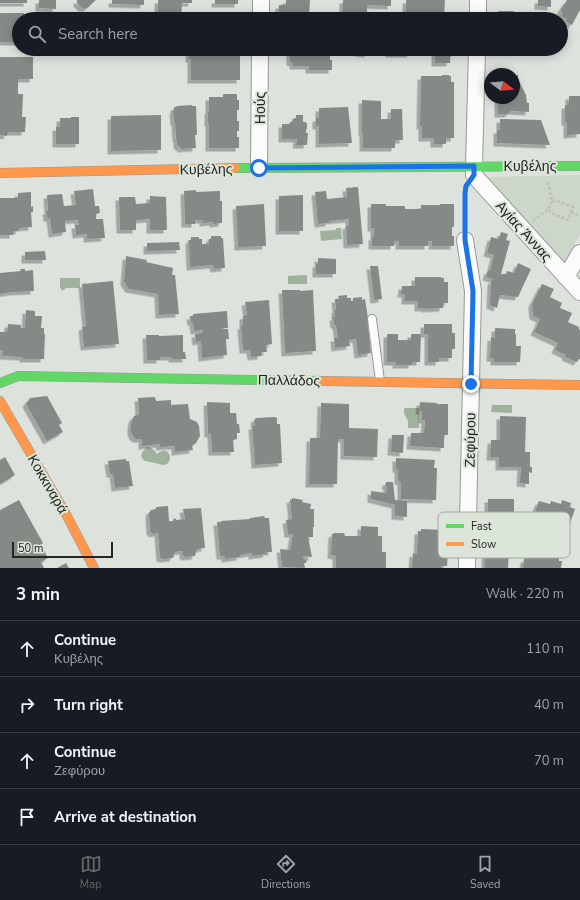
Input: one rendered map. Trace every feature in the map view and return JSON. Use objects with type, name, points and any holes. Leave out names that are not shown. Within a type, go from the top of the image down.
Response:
[{"type":"street","points":[[260,12],[261,0]]},
{"type":"street","points":[[478,0],[478,12]]},
{"type":"street","name":"Ηούς","points":[[259,168],[260,56]]},
{"type":"street","points":[[474,171],[477,56]]},
{"type":"street","name":"Κυβέλης","points":[[0,173],[259,168],[474,171],[580,166]]},
{"type":"street","name":"Αγίας Άννας","points":[[474,171],[480,182],[580,292]]},
{"type":"street","name":"Ζεφύρου","points":[[465,240],[473,291],[468,512]]},
{"type":"street","points":[[566,277],[580,252]]},
{"type":"street","name":"Παλλάδος","points":[[0,383],[18,376],[580,385]]},
{"type":"street","name":"Κοκκιναρά","points":[[0,401],[67,516],[94,568]]},
{"type":"street","name":"Ζεφύρου","points":[[467,558],[467,568]]},
{"type":"lane","points":[[372,319],[380,381]]},
{"type":"path","points":[[465,240],[465,193],[466,186],[474,171]]},
{"type":"path","points":[[552,201],[557,201],[573,206],[571,212],[568,220],[551,213],[548,209],[552,201]]},
{"type":"path","points":[[571,212],[580,216]]},
{"type":"shaded area","points":[[580,175],[580,234],[564,263],[486,177]]},
{"type":"shaded area","points":[[336,228],[341,228],[342,239],[321,241],[320,231],[336,230]]},
{"type":"shaded area","points":[[307,275],[307,284],[288,284],[288,276]]},
{"type":"shaded area","points":[[60,278],[80,278],[80,288],[66,288],[61,290]]},
{"type":"shaded area","points":[[492,405],[512,405],[512,413],[491,412]]},
{"type":"shaded area","points":[[404,408],[419,408],[419,428],[408,428],[408,421],[404,413]]},
{"type":"shaded area","points":[[148,447],[154,450],[157,454],[161,451],[168,452],[170,458],[167,464],[164,465],[144,460],[142,458],[142,454]]},
{"type":"building","points":[[0,0],[27,0],[27,3],[0,3]]},
{"type":"building","points":[[39,0],[56,0],[56,9],[39,8]]},
{"type":"building","points":[[77,0],[96,0],[87,8],[82,8],[77,3]]},
{"type":"building","points":[[112,0],[144,0],[144,5],[112,4]]},
{"type":"building","points":[[158,0],[192,0],[192,3],[182,3],[181,12],[158,12]]},
{"type":"building","points":[[215,0],[238,0],[238,4],[215,4]]},
{"type":"building","points":[[286,0],[310,0],[309,12],[278,12],[279,5],[286,5]]},
{"type":"building","points":[[343,0],[391,0],[391,6],[367,5],[367,12],[343,12]]},
{"type":"building","points":[[406,0],[445,0],[444,12],[406,12]]},
{"type":"building","points":[[538,0],[551,0],[551,7],[538,6]]},
{"type":"building","points":[[567,0],[580,0],[580,10],[572,25],[568,22],[568,12],[560,11]]},
{"type":"building","points":[[498,11],[514,11],[514,12]]},
{"type":"building","points":[[0,13],[12,13],[12,42],[0,42]]},
{"type":"building","points":[[189,56],[240,56],[240,80],[191,80],[191,59],[189,59]]},
{"type":"building","points":[[290,56],[330,56],[330,60],[332,60],[332,70],[309,70],[309,66],[293,66],[293,63],[290,62]]},
{"type":"building","points":[[435,56],[450,56],[450,63],[435,63]]},
{"type":"building","points":[[0,57],[33,57],[33,79],[18,79],[18,94],[23,94],[22,117],[26,117],[25,132],[8,132],[7,136],[0,135]]},
{"type":"building","points":[[421,76],[451,76],[451,82],[454,82],[454,138],[446,138],[446,144],[434,144],[434,138],[422,138],[422,126],[420,126]]},
{"type":"building","points":[[520,83],[526,95],[527,103],[529,103],[529,112],[511,111],[508,114],[498,114],[498,104],[520,104]]},
{"type":"building","points":[[223,94],[237,94],[237,100],[239,100],[237,121],[239,121],[239,131],[237,131],[237,137],[239,137],[239,148],[209,148],[209,97],[223,97]]},
{"type":"building","points":[[569,96],[580,96],[580,134],[567,135],[565,105],[569,105]]},
{"type":"building","points":[[362,100],[381,101],[381,119],[391,119],[391,109],[402,109],[403,140],[395,140],[395,148],[363,148]]},
{"type":"building","points":[[176,106],[196,106],[196,148],[182,149],[177,145],[173,110],[174,107],[177,107]]},
{"type":"building","points":[[348,107],[352,143],[319,144],[319,126],[316,126],[316,118],[319,118],[319,108]]},
{"type":"building","points":[[161,115],[161,150],[111,151],[111,116]]},
{"type":"building","points":[[296,115],[303,115],[303,122],[307,123],[307,145],[296,145],[297,139],[282,139],[282,124],[290,124],[293,119],[296,118]]},
{"type":"building","points":[[79,117],[79,144],[56,144],[56,127],[60,127],[60,118]]},
{"type":"building","points":[[500,119],[541,120],[550,145],[497,143],[497,130],[500,130]]},
{"type":"building","points":[[358,187],[363,244],[347,245],[346,226],[349,225],[349,219],[329,221],[329,223],[318,224],[315,192],[326,191],[327,199],[347,197],[346,188]]},
{"type":"building","points":[[93,189],[95,206],[99,206],[100,213],[96,214],[96,219],[103,219],[105,238],[87,239],[87,234],[76,235],[75,225],[79,225],[78,220],[65,221],[66,232],[52,234],[50,218],[47,218],[46,211],[48,211],[47,195],[62,194],[64,206],[76,205],[74,191]]},
{"type":"building","points":[[196,190],[196,192],[220,191],[220,201],[222,201],[222,223],[203,223],[203,220],[195,220],[195,224],[185,224],[184,191]]},
{"type":"building","points":[[31,192],[31,207],[33,206],[33,212],[31,212],[32,227],[19,228],[19,231],[13,231],[13,235],[0,235],[0,198],[18,198],[18,193]]},
{"type":"building","points":[[303,195],[303,231],[279,231],[279,196]]},
{"type":"building","points":[[150,196],[166,197],[167,230],[150,230],[150,219],[136,220],[136,230],[120,230],[119,197],[135,197],[136,204],[150,203]]},
{"type":"building","points":[[264,204],[266,246],[238,247],[236,206]]},
{"type":"building","points":[[371,204],[405,206],[405,209],[421,209],[421,205],[454,204],[454,227],[452,227],[452,236],[454,236],[454,246],[432,246],[432,241],[428,241],[428,246],[399,246],[399,241],[394,241],[394,246],[372,246],[374,228],[371,228]]},
{"type":"building","points":[[501,232],[508,234],[506,240],[510,241],[501,274],[506,274],[507,271],[514,273],[518,263],[531,269],[518,297],[500,295],[497,308],[490,305],[491,281],[493,279],[486,277],[488,270],[490,271],[494,255],[487,253],[491,237],[498,239]]},
{"type":"building","points":[[211,236],[221,236],[221,238],[223,238],[225,268],[214,269],[213,265],[190,267],[189,240],[191,240],[191,237],[199,237],[199,239],[202,239],[202,244],[209,244],[209,239],[211,239]]},
{"type":"building","points":[[179,242],[180,250],[147,251],[147,243]]},
{"type":"building","points":[[45,251],[46,260],[25,260],[25,252]]},
{"type":"building","points":[[126,256],[147,260],[146,262],[173,268],[172,275],[175,275],[179,314],[159,315],[158,294],[129,289],[124,282]]},
{"type":"building","points":[[318,258],[336,259],[336,274],[316,274],[316,264],[318,264]]},
{"type":"building","points":[[370,266],[378,266],[382,299],[374,300]]},
{"type":"building","points":[[20,269],[25,269],[25,271],[33,270],[34,291],[0,294],[0,273],[21,271]]},
{"type":"building","points":[[415,277],[444,278],[444,282],[448,282],[448,303],[443,303],[443,308],[425,309],[418,308],[418,301],[405,301],[405,294],[401,294],[402,286],[415,286]]},
{"type":"building","points":[[113,281],[119,344],[84,347],[82,327],[86,326],[82,284]]},
{"type":"building","points":[[542,284],[554,289],[550,297],[562,303],[560,308],[572,313],[568,322],[579,327],[580,359],[577,362],[565,357],[566,355],[555,350],[558,343],[534,332],[540,319],[533,316],[532,304]]},
{"type":"building","points":[[282,290],[313,290],[316,351],[285,353]]},
{"type":"building","points":[[347,295],[347,298],[351,298],[351,301],[353,301],[353,298],[362,297],[362,300],[365,299],[371,353],[358,355],[356,339],[349,340],[350,346],[335,348],[334,338],[338,338],[333,317],[335,317],[336,309],[335,299],[339,299],[338,296]]},
{"type":"building","points":[[269,300],[272,344],[266,345],[267,352],[261,352],[261,356],[251,357],[250,350],[243,350],[241,326],[243,326],[243,316],[247,315],[245,302]]},
{"type":"building","points":[[26,310],[35,311],[35,316],[42,316],[41,328],[44,328],[45,334],[44,359],[23,359],[23,357],[2,356],[3,350],[0,350],[0,332],[7,332],[8,324],[21,325],[21,328],[25,328]]},
{"type":"building","points":[[227,311],[228,328],[222,329],[228,329],[229,339],[226,339],[227,355],[202,358],[201,341],[196,342],[195,334],[203,333],[203,330],[194,331],[193,322],[191,322],[190,316],[193,316],[193,314]]},
{"type":"building","points":[[424,324],[452,324],[452,333],[455,333],[455,349],[452,349],[452,358],[439,358],[439,362],[428,362],[428,334],[424,334]]},
{"type":"building","points":[[495,328],[515,329],[516,346],[521,346],[520,362],[494,362],[494,358],[490,358],[491,337],[495,338]]},
{"type":"building","points":[[387,334],[398,334],[398,340],[411,340],[411,334],[421,334],[420,362],[412,362],[412,365],[396,365],[396,362],[387,362]]},
{"type":"building","points":[[146,335],[183,335],[183,352],[185,352],[186,359],[160,357],[160,360],[147,360]]},
{"type":"building","points":[[47,396],[62,423],[59,425],[63,432],[47,441],[26,404],[30,398]]},
{"type":"building","points":[[155,397],[156,401],[171,400],[171,405],[188,404],[190,419],[197,422],[199,426],[200,436],[196,443],[192,446],[193,450],[175,452],[175,446],[160,447],[159,444],[142,446],[142,439],[136,439],[133,436],[131,432],[131,425],[134,416],[139,414],[138,398]]},
{"type":"building","points":[[207,402],[230,403],[230,413],[236,413],[240,433],[237,433],[237,439],[233,440],[234,452],[212,452],[211,434],[208,434]]},
{"type":"building","points":[[420,402],[448,404],[448,435],[444,435],[444,448],[410,446],[411,433],[424,433],[425,420],[422,420],[422,411],[419,411]]},
{"type":"building","points":[[321,403],[349,404],[349,428],[378,429],[377,457],[344,456],[344,439],[338,439],[337,484],[309,484],[310,438],[320,438]]},
{"type":"building","points":[[500,416],[526,417],[525,452],[530,452],[530,467],[532,467],[532,473],[529,472],[529,484],[520,483],[521,467],[499,467],[499,457],[490,457],[491,440],[500,440]]},
{"type":"building","points":[[256,418],[277,418],[277,424],[280,424],[282,463],[255,465],[252,426],[255,426],[254,420]]},
{"type":"building","points":[[392,435],[404,435],[403,453],[391,452]]},
{"type":"building","points":[[5,457],[15,475],[0,484],[0,460]]},
{"type":"building","points":[[396,458],[435,460],[434,468],[437,468],[436,500],[401,499],[401,482],[398,481]]},
{"type":"building","points":[[126,459],[126,461],[129,461],[133,486],[115,488],[113,474],[110,474],[108,461]]},
{"type":"building","points":[[386,482],[393,482],[395,500],[407,501],[407,517],[395,516],[395,505],[371,499],[371,491],[386,493]]},
{"type":"building","points":[[292,498],[303,500],[302,502],[311,504],[310,509],[314,509],[313,537],[308,537],[312,557],[303,556],[303,558],[307,561],[304,563],[305,568],[282,567],[280,549],[290,550],[293,534],[288,534],[286,520],[292,519],[290,499],[292,500]]},
{"type":"building","points":[[488,499],[514,499],[514,512],[488,512]]},
{"type":"building","points":[[19,500],[43,543],[41,545],[48,558],[41,562],[44,568],[0,568],[0,510]]},
{"type":"building","points":[[562,500],[571,503],[570,507],[575,509],[570,523],[570,512],[535,511],[539,501],[550,504],[551,501],[561,504]]},
{"type":"building","points":[[168,506],[169,521],[173,521],[174,518],[176,520],[185,519],[183,509],[201,508],[205,548],[197,549],[195,556],[185,557],[183,555],[183,551],[175,552],[173,558],[160,558],[158,533],[153,534],[150,531],[149,513],[151,510],[156,509],[156,507]]},
{"type":"building","points":[[264,516],[265,518],[269,518],[272,552],[252,556],[252,553],[240,555],[240,557],[225,559],[225,556],[220,556],[217,522],[250,519]]},
{"type":"building","points":[[361,526],[378,527],[378,536],[382,536],[382,552],[386,552],[386,568],[336,568],[336,556],[331,555],[332,534],[344,533],[345,536],[361,536]]},
{"type":"building","points":[[421,529],[438,530],[438,558],[447,558],[447,566],[441,566],[441,568],[412,568],[413,553],[417,554],[418,531],[421,531]]},
{"type":"building","points":[[485,558],[509,558],[508,568],[485,568]]},
{"type":"building","points":[[559,558],[559,561],[562,561],[561,568],[523,568],[524,559]]},
{"type":"building","points":[[66,563],[69,568],[57,568]]},
{"type":"traffic: fast","points":[[235,168],[580,166]]},
{"type":"traffic: fast","points":[[0,383],[18,376],[322,381]]},
{"type":"traffic: slow","points":[[0,173],[235,168]]},
{"type":"traffic: slow","points":[[322,381],[580,385]]},
{"type":"traffic: slow","points":[[0,401],[67,516],[94,568]]},
{"type":"route","points":[[259,168],[474,166],[474,175],[466,186],[465,193],[465,240],[473,291],[471,384]]}]
